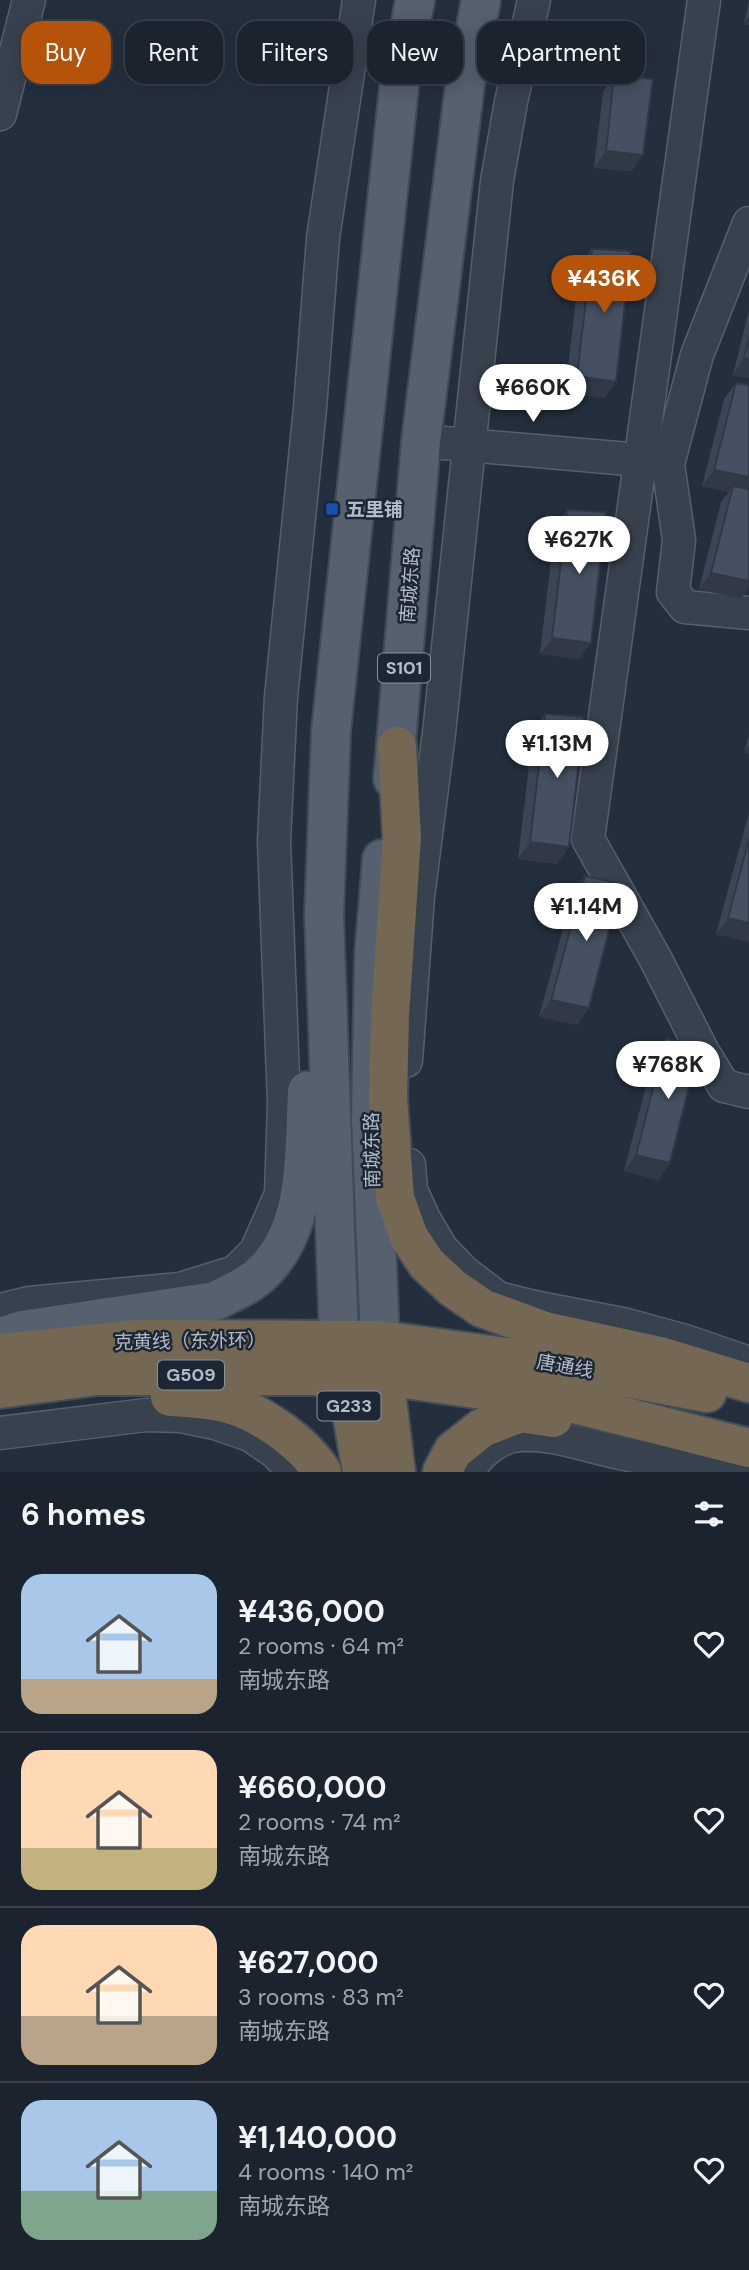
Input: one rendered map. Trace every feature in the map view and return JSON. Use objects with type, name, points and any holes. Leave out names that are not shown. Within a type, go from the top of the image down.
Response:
[{"type":"highway","points":[[397,746],[402,837],[390,1016],[388,1098],[395,1198],[409,1237],[427,1264],[453,1288],[491,1312],[545,1331],[660,1356],[749,1383]]},
{"type":"highway","name":"克黄线（东外环）","points":[[0,1353],[138,1339],[342,1358],[382,1358]]},
{"type":"highway","name":"G233","points":[[342,1358],[362,1472]]},
{"type":"highway","name":"G509","points":[[0,1389],[97,1376],[342,1358]]},
{"type":"highway","name":"唐通线","points":[[382,1358],[542,1362],[749,1401]]},
{"type":"highway","name":"唐通线","points":[[382,1358],[749,1448]]},
{"type":"highway","name":"G233","points":[[382,1358],[396,1472]]},
{"type":"highway","points":[[0,1407],[123,1396],[190,1398],[226,1403],[264,1420],[295,1441],[321,1472]]},
{"type":"highway","points":[[442,1472],[453,1451],[482,1428],[521,1413],[677,1443],[749,1448]]},
{"type":"main road","name":"南城东路","points":[[342,1358],[324,915],[331,731],[399,87],[415,0]]},
{"type":"main road","name":"南城东路","points":[[382,1358],[371,1117],[374,956],[397,746],[421,441],[465,84],[481,0]]},
{"type":"main road","points":[[0,1337],[23,1330],[215,1301],[243,1287],[264,1272],[282,1250],[295,1219],[301,1182],[313,984],[324,915]]},
{"type":"street","points":[[0,114],[29,0]]},
{"type":"street","points":[[0,1310],[29,1303],[180,1289],[235,1272],[256,1251],[281,1195],[284,1104],[274,841],[282,697],[310,408],[323,238],[359,0]]},
{"type":"street","points":[[534,0],[497,181],[439,733],[418,897],[406,1059],[411,1190],[442,1249],[464,1272],[498,1298],[627,1325],[749,1363]]},
{"type":"street","points":[[704,0],[588,839],[656,958],[703,1052],[724,1086],[749,1091]]},
{"type":"street","points":[[749,223],[697,355],[668,464],[679,540],[673,592],[685,607],[749,613]]},
{"type":"street","points":[[655,354],[697,355]]},
{"type":"street","points":[[421,441],[640,460]]},
{"type":"street","points":[[0,1433],[146,1415],[181,1416],[215,1423],[250,1435],[275,1452],[294,1472]]},
{"type":"street","points":[[467,1472],[489,1447],[512,1436],[535,1436],[667,1462],[749,1469]]},
{"type":"building","points":[[645,78],[653,79],[643,155],[606,151],[613,84],[645,84]]},
{"type":"building","points":[[592,249],[631,251],[616,382],[577,376]]},
{"type":"building","points":[[749,339],[749,359],[744,358]]},
{"type":"building","points":[[736,383],[749,385],[749,477],[714,470]]},
{"type":"building","points":[[733,486],[749,489],[749,581],[711,573]]},
{"type":"building","points":[[567,510],[606,512],[591,643],[552,638]]},
{"type":"building","points":[[545,714],[584,717],[569,847],[530,842]]},
{"type":"building","points":[[749,839],[749,923],[728,918]]},
{"type":"building","points":[[585,876],[621,884],[589,1008],[551,1000]]},
{"type":"building","points":[[666,1038],[699,1047],[670,1163],[636,1155]]},
{"type":"place","name":"五里铺","points":[[332,509]]}]
